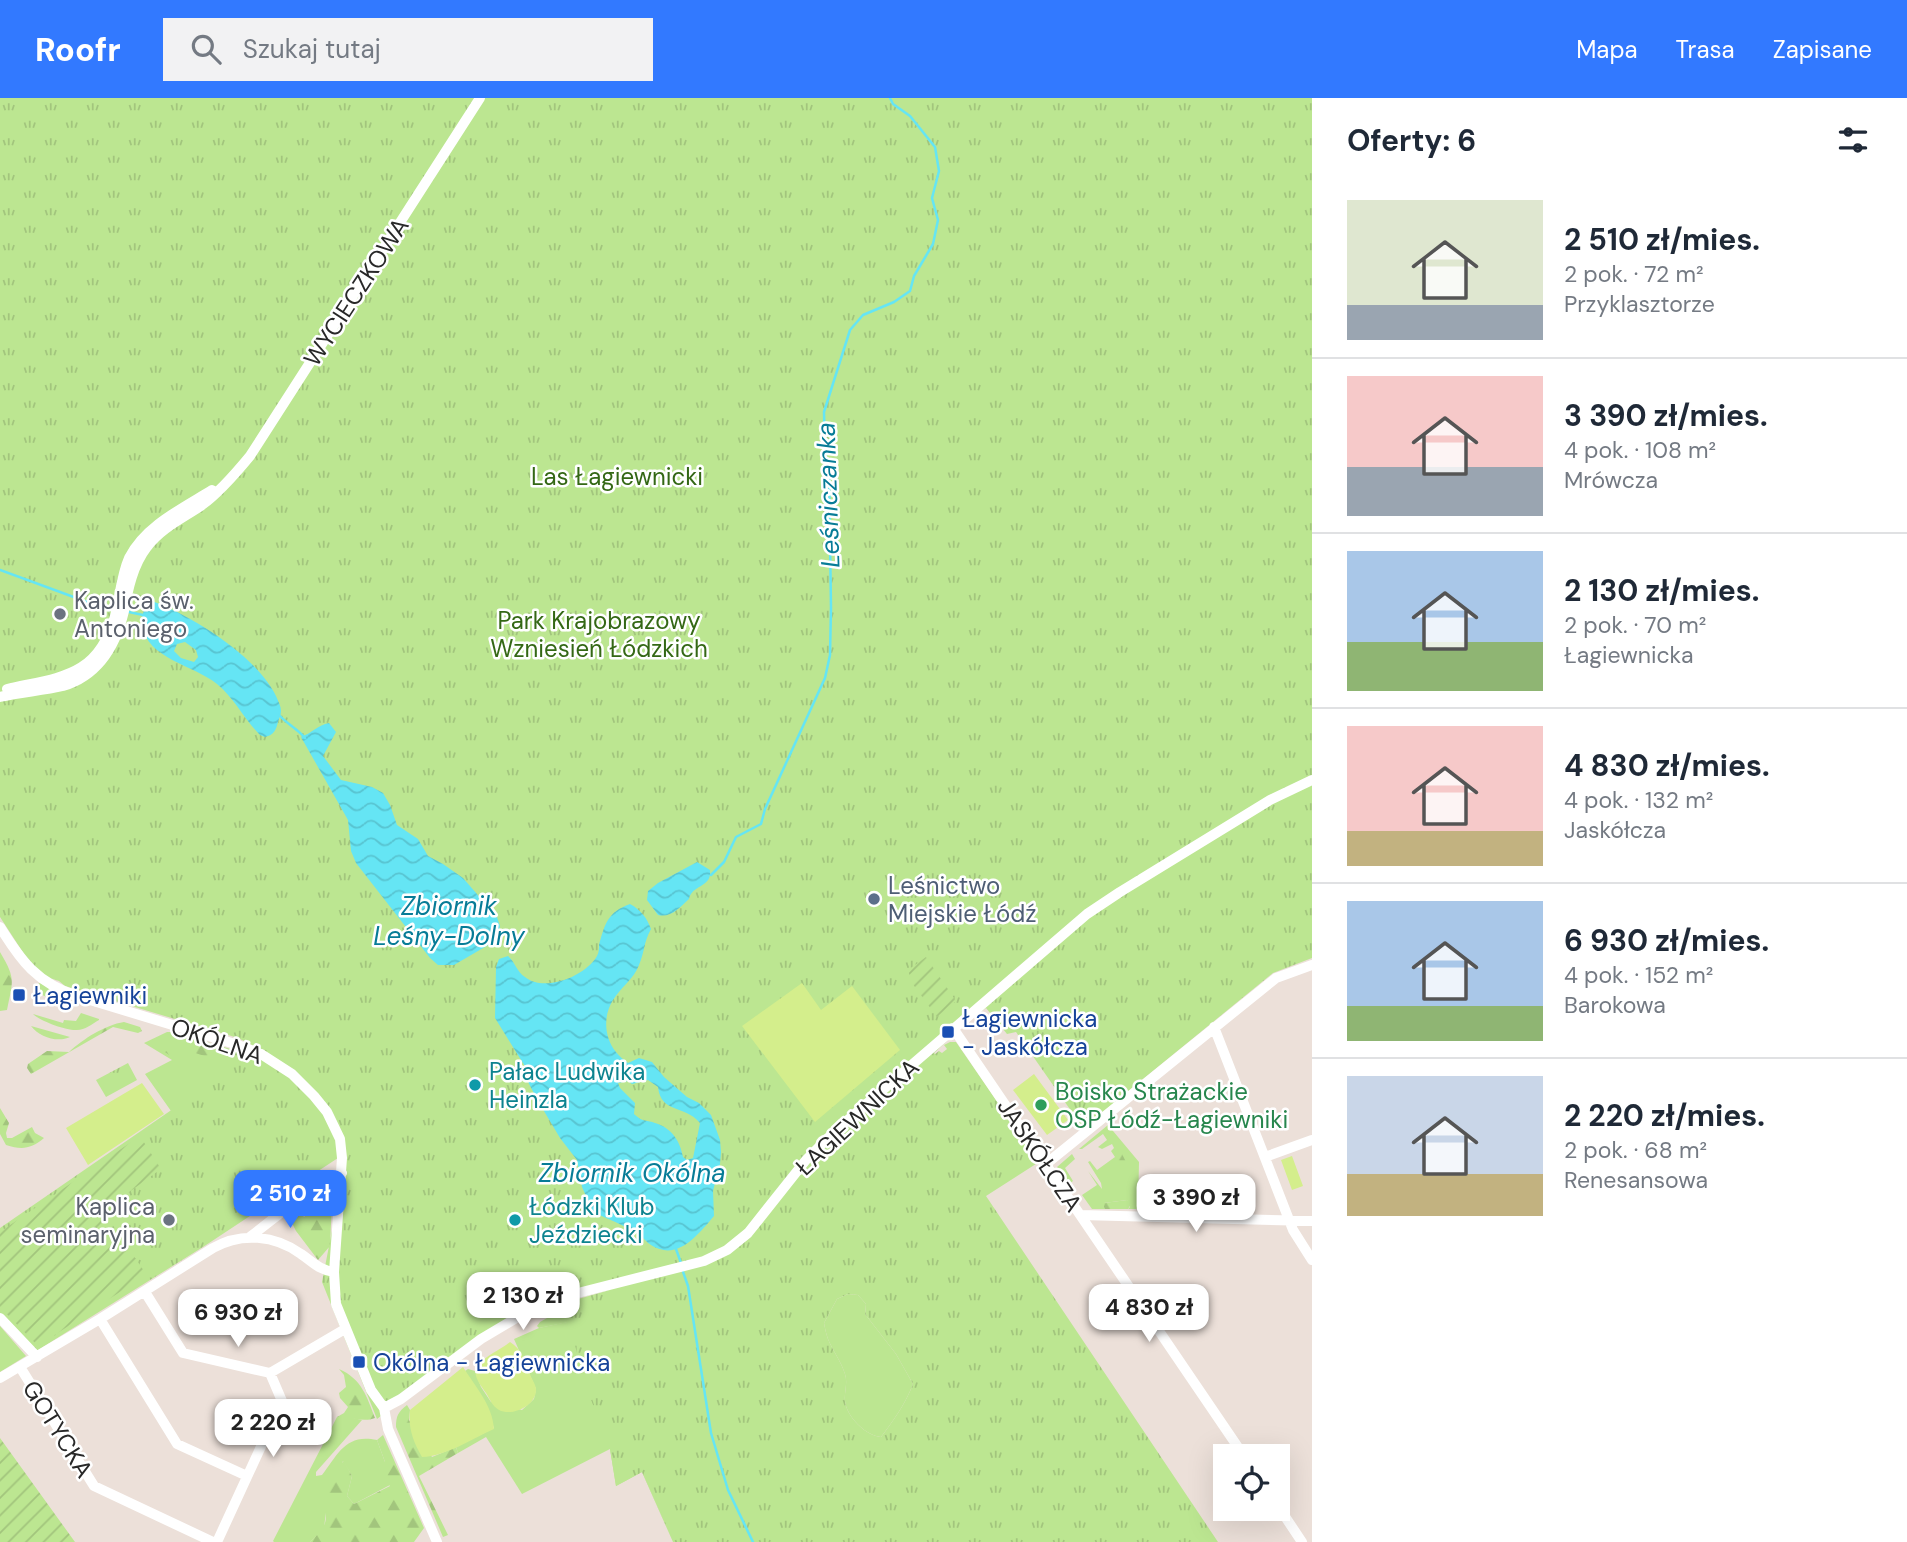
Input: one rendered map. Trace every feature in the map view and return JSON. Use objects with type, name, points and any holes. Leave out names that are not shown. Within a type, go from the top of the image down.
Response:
[{"type":"street","name":"WYCIECZKOWA","points":[[0,697],[66,685],[100,663],[118,634],[131,580],[145,549],[164,530],[203,504],[241,468],[480,98]]},
{"type":"street","name":"WYCIECZKOWA","points":[[0,691],[59,678],[92,658],[107,639],[124,571],[139,544],[161,523],[226,481]]},
{"type":"street","name":"ŁAGIEWNICKA","points":[[384,1408],[401,1399],[481,1339],[523,1314],[574,1294],[689,1265],[718,1255],[737,1243],[758,1222],[820,1145],[1087,914],[1270,800],[1312,780]]},
{"type":"street","name":"OKÓLNA","points":[[0,927],[18,956],[44,981],[61,990],[261,1054],[279,1065],[310,1092],[331,1118],[341,1145],[342,1173],[334,1272],[335,1297],[345,1329],[371,1391],[384,1408],[388,1429],[437,1542]]},
{"type":"street","points":[[1046,1164],[1276,978],[1312,965]]},
{"type":"street","points":[[1214,1027],[1293,1230],[1312,1261]]},
{"type":"street","name":"JASKÓŁCZA","points":[[953,1028],[1236,1444]]},
{"type":"street","points":[[1265,1157],[1312,1140]]},
{"type":"street","points":[[0,1378],[219,1245],[250,1237],[282,1212],[342,1173]]},
{"type":"street","points":[[1081,1215],[1312,1221]]},
{"type":"street","points":[[250,1237],[284,1244],[301,1253],[320,1269],[334,1272]]},
{"type":"street","points":[[145,1292],[183,1353],[270,1373],[345,1329]]},
{"type":"street","points":[[0,1318],[37,1357]]},
{"type":"street","points":[[100,1319],[177,1444],[247,1476]]},
{"type":"street","name":"GOTYCKA","points":[[20,1367],[94,1486],[215,1542]]},
{"type":"street","points":[[215,1542],[282,1401],[270,1373]]},
{"type":"street","points":[[1288,1521],[1302,1542]]},
{"type":"green space","name":"Las Łagiewnicki","points":[[0,98],[1312,98],[1312,958],[1273,973],[1083,1128],[1016,1032],[1007,1034],[986,1008],[934,1053],[942,1053],[947,1049],[944,1045],[956,1042],[1039,1162],[986,1196],[1218,1542],[673,1542],[642,1472],[616,1486],[610,1449],[585,1384],[569,1322],[539,1328],[537,1326],[547,1318],[548,1310],[610,1290],[514,1313],[377,1419],[322,1282],[345,1164],[341,1156],[203,1247],[30,1355],[0,1321],[0,1228],[260,1049],[238,1038],[65,986],[59,981],[37,974],[0,917]],"holes":[[[848,1294],[858,1295],[866,1304],[865,1314],[896,1354],[913,1384],[903,1405],[881,1437],[863,1429],[849,1413],[845,1401],[845,1374],[828,1339],[824,1323],[837,1299]]]},
{"type":"green space","points":[[0,952],[12,980],[7,1010],[0,1011]]},
{"type":"green space","points":[[926,957],[956,1001],[937,1017],[912,983],[908,970]]},
{"type":"green space","points":[[40,983],[71,998],[70,1001],[65,1003],[52,996],[40,996],[36,985]]},
{"type":"green space","points":[[802,983],[821,1010],[852,986],[900,1050],[815,1122],[742,1026]]},
{"type":"green space","points":[[81,1013],[99,1020],[83,1029],[73,1030],[47,1022],[33,1014],[63,1023],[64,1020],[76,1021]]},
{"type":"green space","points":[[124,1022],[140,1027],[142,1031],[138,1033],[113,1027],[31,1074],[27,1068],[28,1064],[47,1051],[69,1052],[95,1033]]},
{"type":"green space","points":[[31,1026],[70,1037],[49,1038]]},
{"type":"green space","points":[[167,1032],[241,1052],[264,1064],[171,1111],[145,1074],[172,1060],[144,1043]]},
{"type":"green space","points":[[187,1041],[216,1046],[262,1064],[246,1067],[189,1051],[172,1057],[165,1052]]},
{"type":"green space","points":[[128,1063],[137,1080],[106,1097],[96,1080]]},
{"type":"green space","name":"Boisko Strażackie OSP Łódź-Łagiewniki","points":[[1034,1074],[1068,1120],[1047,1135],[1013,1090]]},
{"type":"green space","points":[[142,1083],[164,1114],[88,1165],[66,1128]]},
{"type":"green space","points":[[0,1108],[9,1123],[7,1138],[32,1127],[35,1133],[44,1138],[26,1148],[6,1145],[0,1134]]},
{"type":"green space","points":[[1108,1125],[1139,1162],[1138,1209],[1128,1209],[1130,1207],[1127,1200],[1104,1203],[1105,1209],[1092,1209],[1082,1195],[1097,1185],[1088,1171],[1102,1189],[1088,1162],[1097,1170],[1115,1157],[1111,1151],[1114,1148],[1112,1144],[1102,1149],[1098,1147],[1107,1140],[1103,1134],[1079,1149]]},
{"type":"green space","points":[[140,1136],[161,1169],[96,1216],[99,1221],[108,1218],[144,1271],[134,1278],[135,1282],[38,1346],[0,1307],[0,1232]]},
{"type":"green space","points":[[1119,1152],[1131,1172],[1120,1179],[1113,1163]]},
{"type":"green space","points":[[1072,1154],[1075,1159],[1065,1168],[1073,1181],[1069,1184],[1057,1167]]},
{"type":"green space","points":[[1292,1156],[1303,1186],[1292,1190],[1281,1160]]},
{"type":"green space","points":[[324,1191],[330,1195],[332,1202],[330,1246],[318,1260],[289,1217],[298,1209],[304,1217],[309,1213],[305,1204]]},
{"type":"green space","points":[[1127,1200],[1131,1204],[1128,1209],[1104,1207],[1104,1203]]},
{"type":"green space","points":[[848,1294],[858,1295],[866,1304],[865,1314],[896,1354],[913,1384],[903,1405],[881,1437],[863,1429],[846,1407],[845,1374],[828,1339],[824,1323],[837,1299]]},
{"type":"green space","points":[[576,1320],[673,1542],[642,1472],[616,1486],[610,1449],[522,1494],[486,1437],[458,1453],[456,1447],[494,1428],[485,1402],[465,1371],[475,1371],[491,1402],[522,1410],[534,1399],[536,1389],[514,1339],[539,1328]]},
{"type":"green space","points":[[0,1326],[26,1356],[0,1372]]},
{"type":"green space","points":[[510,1342],[523,1356],[536,1389],[533,1400],[528,1405],[517,1411],[505,1412],[493,1404],[478,1382],[475,1371],[481,1361]]},
{"type":"green space","points":[[463,1367],[487,1404],[494,1429],[450,1450],[422,1457],[412,1434],[410,1410]]},
{"type":"green space","points":[[339,1369],[358,1383],[375,1418],[366,1420],[337,1417],[348,1407],[340,1398],[339,1393],[346,1387],[344,1375]]},
{"type":"green space","points":[[407,1405],[410,1410],[409,1420],[432,1457],[456,1447],[458,1453],[419,1476],[448,1535],[443,1537],[396,1427],[398,1414]]},
{"type":"green space","points":[[337,1417],[362,1420],[316,1472],[316,1476],[322,1475],[350,1442],[377,1440],[390,1485],[354,1504],[347,1496],[352,1476],[343,1461],[326,1510],[324,1529],[310,1542],[274,1542],[273,1541]]},
{"type":"green space","points":[[383,1435],[424,1528],[414,1542],[310,1542],[321,1531],[326,1516],[317,1496],[329,1475],[344,1461],[352,1476],[347,1496],[354,1504],[390,1486],[380,1472],[385,1462],[377,1440]]},
{"type":"green space","points":[[0,1438],[75,1542],[0,1542]]},
{"type":"water","points":[[152,601],[204,627],[255,667],[267,681],[280,707],[273,733],[265,737],[260,735],[217,684],[162,654],[153,646],[142,625],[142,618]],"holes":[[[185,642],[196,650],[198,657],[194,662],[181,658],[174,651],[177,644]]]},
{"type":"water","name":"Zbiornik Leśny-Dolny","points":[[329,723],[336,732],[323,756],[341,780],[372,787],[383,793],[397,825],[418,839],[428,856],[463,878],[497,917],[500,926],[498,935],[490,944],[454,965],[438,965],[356,863],[351,851],[348,820],[301,737]]},
{"type":"water","points":[[697,862],[710,870],[708,880],[675,912],[658,915],[647,900],[648,891]]},
{"type":"water","name":"Zbiornik Okólna","points":[[630,904],[645,918],[651,929],[637,970],[610,1006],[606,1020],[609,1040],[617,1053],[628,1063],[639,1058],[652,1062],[664,1077],[687,1097],[699,1103],[711,1115],[720,1140],[720,1164],[713,1191],[714,1216],[694,1238],[670,1250],[651,1245],[633,1231],[593,1212],[582,1187],[577,1160],[538,1101],[527,1080],[526,1068],[495,1018],[496,967],[499,959],[508,956],[522,975],[533,982],[553,983],[574,976],[597,956],[606,924],[612,915]],"holes":[[[648,1080],[658,1087],[660,1096],[668,1105],[687,1113],[700,1123],[693,1158],[687,1160],[683,1157],[680,1146],[666,1128],[642,1120],[634,1114],[635,1103],[618,1083],[628,1081],[632,1084]]]},
{"type":"waterway","name":"Leśniczanka","points":[[711,875],[724,862],[736,837],[761,824],[765,809],[825,678],[830,655],[831,608],[829,467],[825,454],[824,412],[850,330],[863,315],[894,302],[910,291],[914,276],[933,244],[938,220],[932,198],[939,171],[935,147],[910,116],[893,104],[890,98]]},
{"type":"waterway","points":[[0,570],[109,610]]},
{"type":"waterway","points":[[129,612],[143,615]]},
{"type":"waterway","points":[[279,715],[305,738]]},
{"type":"waterway","points":[[676,1249],[681,1263]]},
{"type":"waterway","points":[[682,1269],[688,1286],[711,1433],[728,1490],[753,1542]]},
{"type":"place","name":"Kaplica św. Antoniego","points":[[60,614]]},
{"type":"place","name":"Leśnictwo Miejskie Łódź","points":[[874,899]]},
{"type":"place","name":"Łagiewniki","points":[[19,995]]},
{"type":"place","name":"Łagiewnicka - Jaskółcza","points":[[948,1032]]},
{"type":"place","name":"Pałac Ludwika Heinzla","points":[[475,1085]]},
{"type":"place","name":"Boisko Strażackie OSP Łódź-Łagiewniki","points":[[1041,1105]]},
{"type":"place","name":"Kaplica seminaryjna","points":[[169,1220]]},
{"type":"place","name":"Łódzki Klub Jeździecki","points":[[515,1220]]},
{"type":"place","name":"Okólna - Łagiewnicka","points":[[359,1362]]},
{"type":"park label","name":"Park Krajobrazowy Wzniesień Łódzkich","points":[[599,634]]}]
